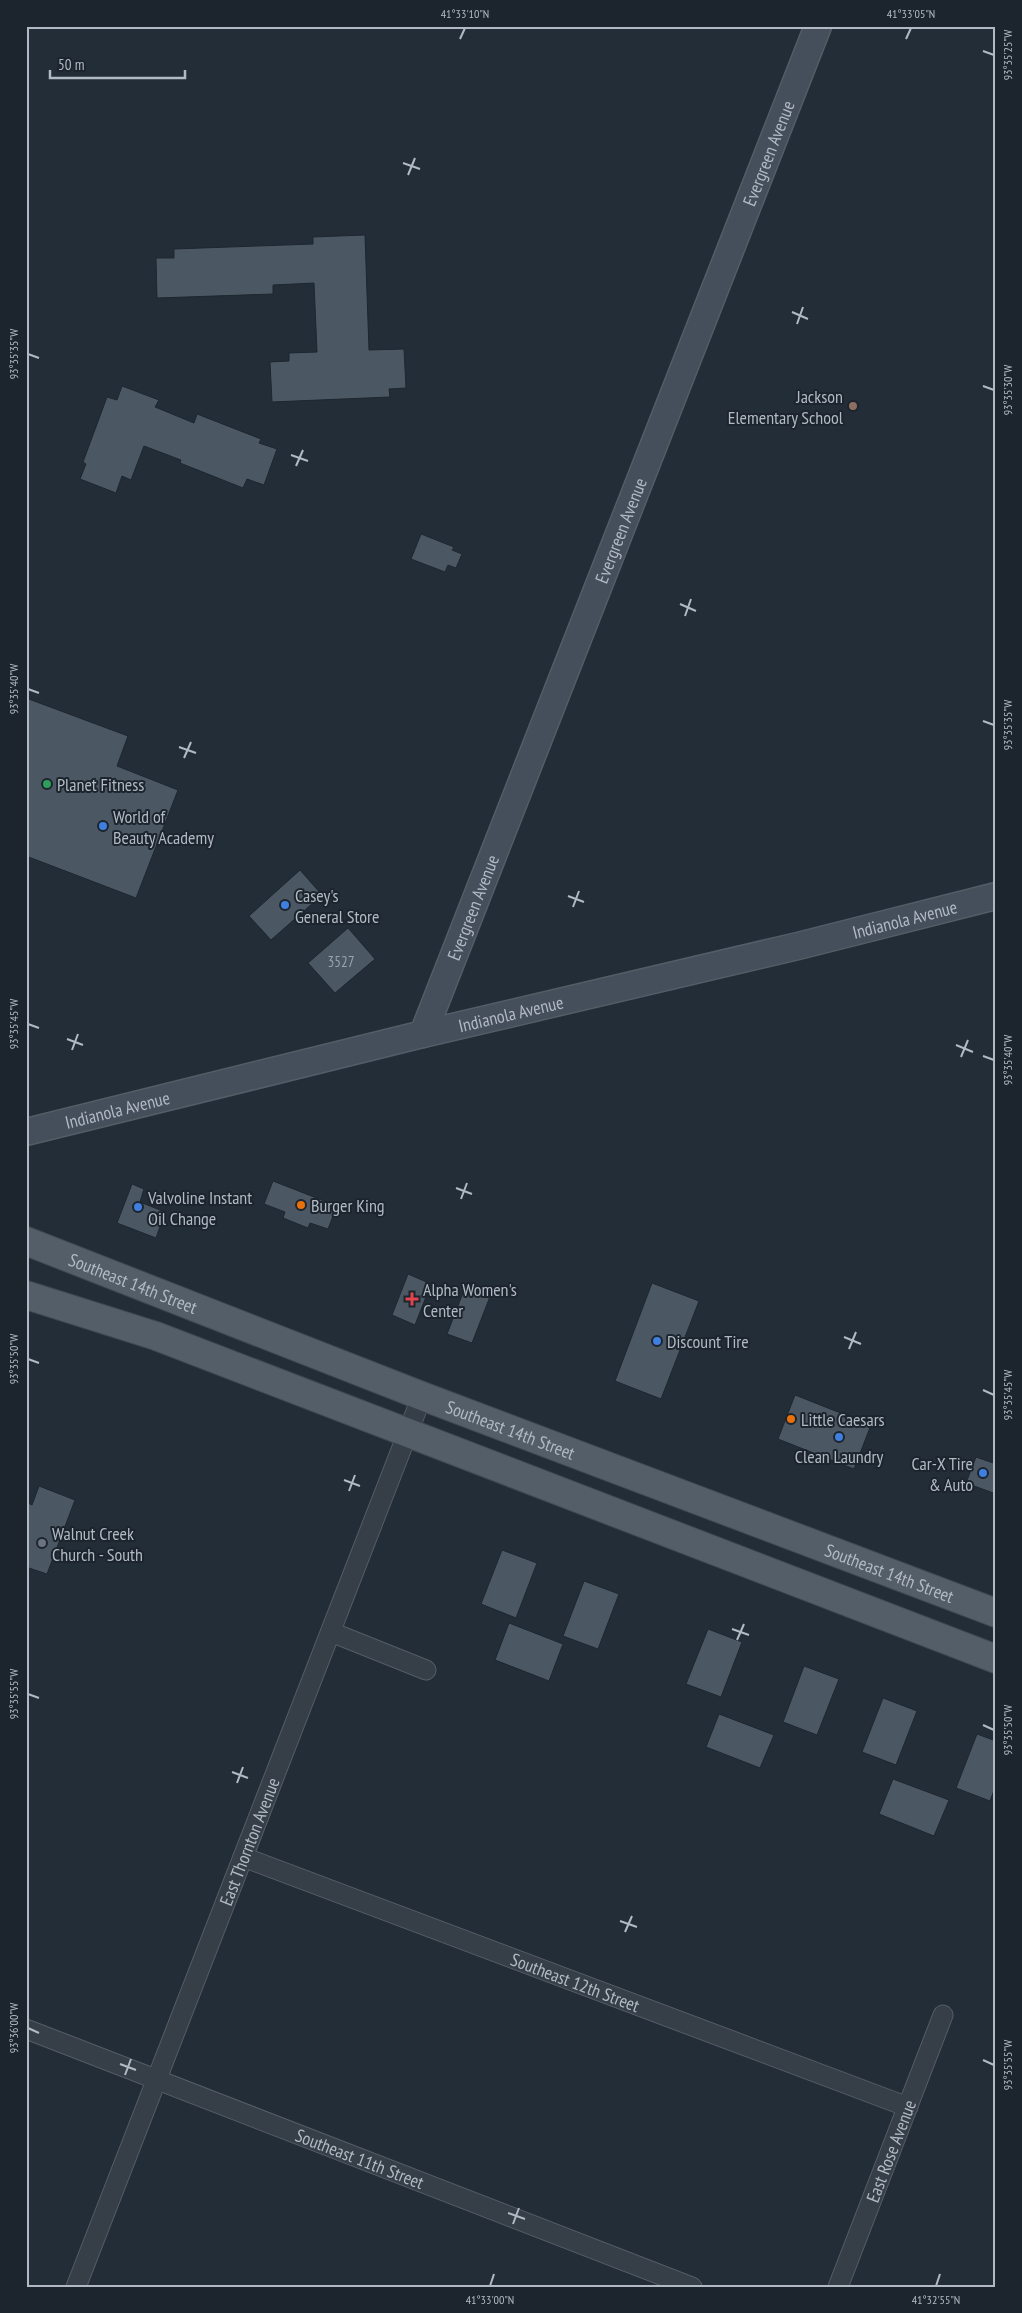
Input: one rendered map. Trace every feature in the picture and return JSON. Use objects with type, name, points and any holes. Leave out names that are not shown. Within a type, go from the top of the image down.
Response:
[{"type":"main road","name":"Evergreen Avenue","points":[[423,1034],[818,26]]},
{"type":"main road","name":"Indianola Avenue","points":[[26,1132],[423,1034],[798,946],[996,896]]},
{"type":"main road","name":"Southeast 14th Street","points":[[26,1241],[422,1396],[996,1612]]},
{"type":"main road","points":[[26,1295],[156,1336],[996,1659]]},
{"type":"main road","points":[[728,1556],[755,1556],[787,1564],[868,1595],[881,1594],[887,1589],[893,1574]]},
{"type":"street","name":"East Thornton Avenue","points":[[76,2287],[422,1396]]},
{"type":"street","points":[[331,1632],[426,1670]]},
{"type":"street","name":"Southeast 12th Street","points":[[243,1857],[908,2107]]},
{"type":"street","name":"East Rose Avenue","points":[[838,2287],[943,2015]]},
{"type":"street","name":"Southeast 11th Street","points":[[26,2029],[692,2287]]},
{"type":"building","points":[[365,235],[369,350],[404,349],[406,388],[389,389],[390,397],[272,402],[270,362],[289,361],[289,353],[317,352],[314,283],[273,285],[273,294],[157,298],[156,258],[174,258],[174,249],[313,244],[313,237]]},
{"type":"building","points":[[122,386],[159,400],[155,407],[194,423],[197,414],[261,439],[259,443],[277,449],[264,485],[247,479],[243,488],[180,463],[181,460],[144,446],[131,480],[122,476],[116,493],[80,479],[86,464],[83,462],[107,397],[117,400]]},
{"type":"building","points":[[421,534],[454,547],[452,550],[462,554],[456,568],[448,565],[445,572],[411,559]]},
{"type":"building","points":[[26,698],[128,736],[117,766],[178,790],[136,898],[26,856]]},
{"type":"building","name":"Casey's General Store","points":[[300,870],[322,895],[271,940],[249,916]]},
{"type":"building","name":"Casey's General Store","points":[[348,928],[375,959],[335,993],[308,963]]},
{"type":"building","name":"Burger King","points":[[273,1181],[337,1206],[328,1229],[310,1223],[308,1228],[283,1218],[285,1212],[264,1204]]},
{"type":"building","name":"Valvoline Instant Oil Change","points":[[132,1184],[144,1189],[140,1202],[165,1212],[156,1238],[117,1223]]},
{"type":"building","name":"Alpha Women's Center","points":[[408,1274],[431,1284],[415,1325],[392,1315]]},
{"type":"building","name":"Discount Tire","points":[[652,1283],[699,1301],[661,1399],[615,1381]]},
{"type":"building","points":[[466,1285],[491,1294],[472,1343],[447,1334]]},
{"type":"building","points":[[795,1395],[871,1425],[854,1469],[778,1439]]},
{"type":"building","name":"Car-X Tire & Auto","points":[[976,1457],[996,1464],[996,1494],[966,1483]]},
{"type":"building","name":"Walnut Creek Church - South","points":[[39,1486],[75,1500],[47,1574],[26,1567],[26,1502],[32,1505]]},
{"type":"building","points":[[502,1550],[537,1563],[516,1618],[481,1604]]},
{"type":"building","points":[[584,1581],[619,1594],[598,1649],[563,1636]]},
{"type":"building","points":[[509,1623],[563,1644],[549,1681],[495,1660]]},
{"type":"building","points":[[708,1629],[742,1642],[721,1697],[686,1684]]},
{"type":"building","points":[[804,1666],[839,1679],[817,1735],[783,1722]]},
{"type":"building","points":[[883,1698],[917,1711],[896,1765],[862,1752]]},
{"type":"building","points":[[719,1714],[774,1735],[760,1768],[706,1747]]},
{"type":"building","points":[[977,1734],[996,1741],[996,1785],[990,1801],[956,1788]]},
{"type":"building","points":[[893,1779],[949,1800],[934,1836],[879,1814]]},
{"type":"place","name":"Jackson Elementary School","points":[[853,406]]},
{"type":"place","name":"Planet Fitness","points":[[47,784]]},
{"type":"place","name":"World of Beauty Academy","points":[[103,826]]},
{"type":"place","name":"Casey's General Store","points":[[285,905]]},
{"type":"place","name":"Burger King","points":[[301,1205]]},
{"type":"place","name":"Valvoline Instant Oil Change","points":[[138,1207]]},
{"type":"place","name":"Alpha Women's Center","points":[[412,1299]]},
{"type":"place","name":"Discount Tire","points":[[657,1341]]},
{"type":"place","name":"Little Caesars","points":[[791,1419]]},
{"type":"place","name":"Clean Laundry","points":[[839,1437]]},
{"type":"place","name":"Car-X Tire & Auto","points":[[983,1473]]},
{"type":"place","name":"Walnut Creek Church - South","points":[[42,1543]]}]
